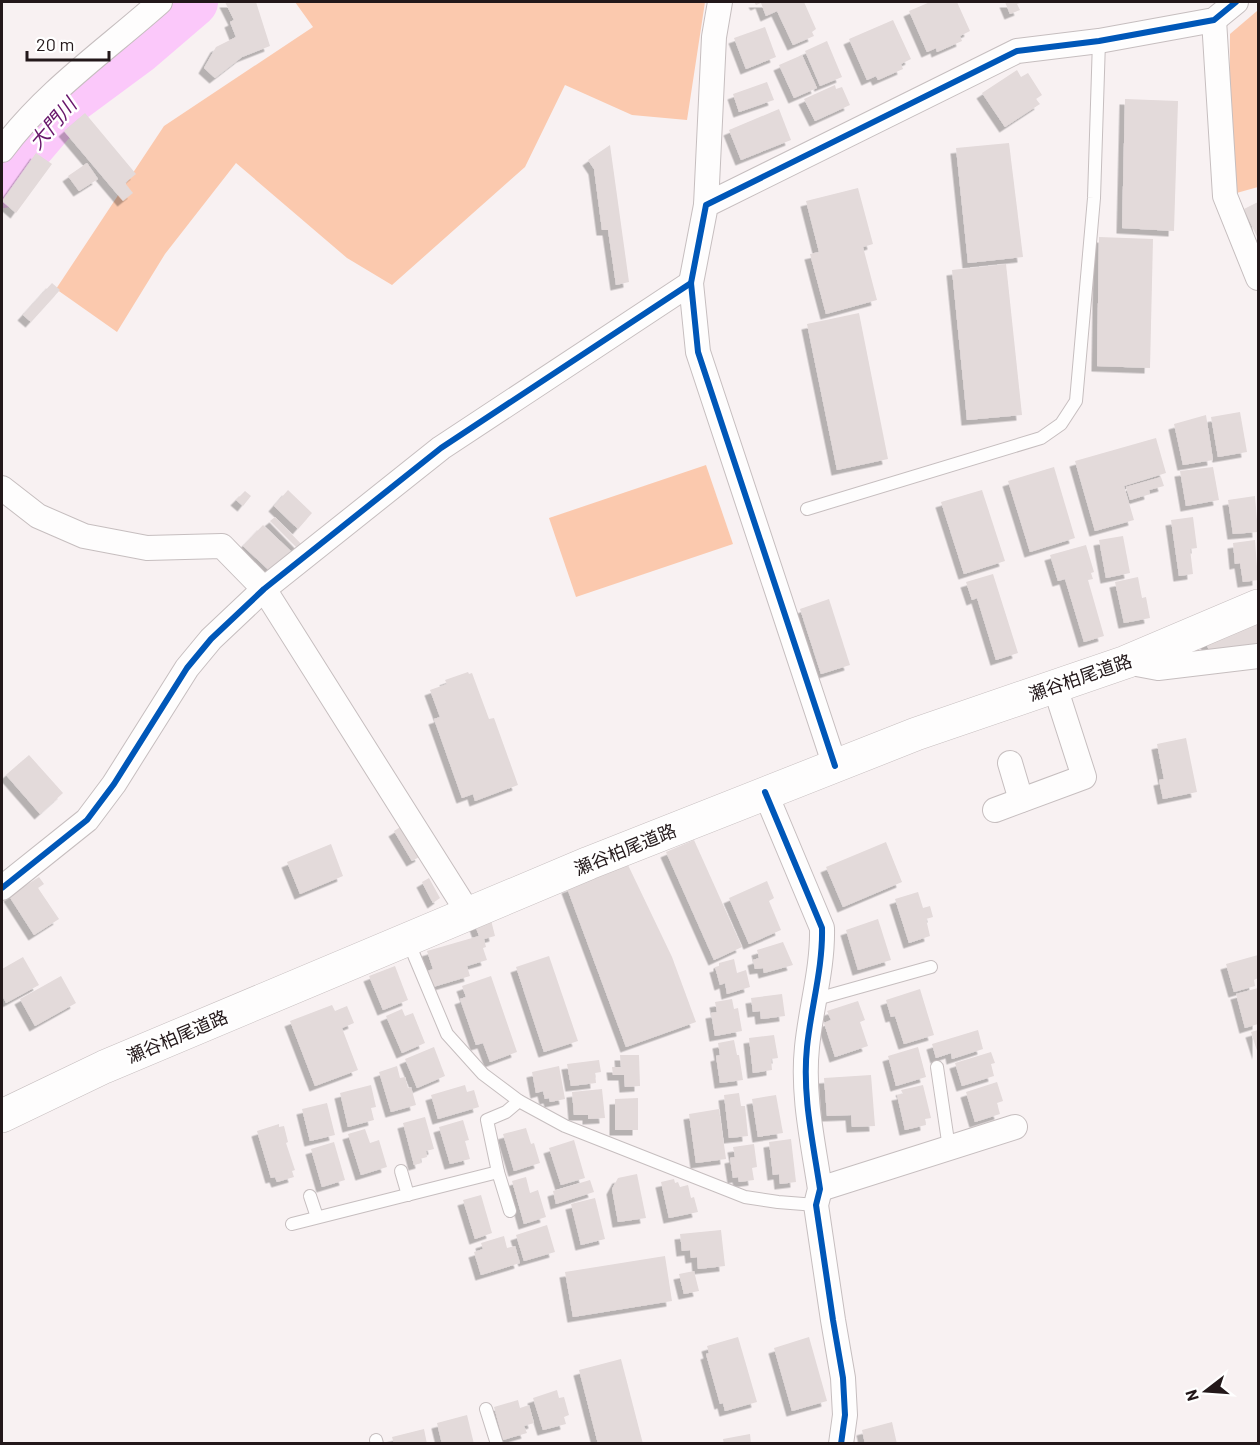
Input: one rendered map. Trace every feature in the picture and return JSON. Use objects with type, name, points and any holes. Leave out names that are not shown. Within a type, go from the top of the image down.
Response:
[{"type":"main road","name":"瀬谷柏尾道路","points":[[2,1116],[104,1067],[765,792],[916,734],[1126,662],[1258,606]]},
{"type":"street","points":[[2,150],[20,125],[45,100],[160,2]]},
{"type":"street","points":[[720,2],[714,37],[706,205],[691,284],[698,352],[835,766]]},
{"type":"street","points":[[706,205],[1017,51],[1099,41],[1214,20],[1236,2]]},
{"type":"street","points":[[1214,20],[1225,196],[1258,278]]},
{"type":"street","points":[[2,888],[87,820],[114,784],[187,668],[211,639],[264,590],[441,448],[691,284]]},
{"type":"street","points":[[2,488],[38,516],[84,536],[147,548],[222,546],[264,590],[469,914]]},
{"type":"street","points":[[1126,662],[1158,668],[1258,656]]},
{"type":"street","points":[[995,810],[1084,777],[1055,687]]},
{"type":"street","points":[[1010,763],[1022,800]]},
{"type":"street","points":[[765,792],[822,928],[823,950],[806,1048],[805,1086],[832,1320],[843,1378],[845,1415],[841,1443]]},
{"type":"street","points":[[818,1197],[949,1148],[1015,1127]]},
{"type":"lane","points":[[807,509],[1041,438],[1061,424],[1076,401],[1094,198],[1099,41]]},
{"type":"lane","points":[[408,940],[447,1034],[483,1074],[519,1101],[565,1126],[745,1197],[778,1202],[818,1197]]},
{"type":"lane","points":[[813,1000],[931,967]]},
{"type":"lane","points":[[937,1067],[949,1148]]},
{"type":"lane","points":[[510,1211],[498,1173],[487,1120],[506,1112],[519,1101]]},
{"type":"lane","points":[[401,1171],[408,1195]]},
{"type":"lane","points":[[292,1224],[498,1173]]},
{"type":"lane","points":[[310,1196],[317,1217]]},
{"type":"lane","points":[[486,1409],[497,1443]]},
{"type":"shaded area","points":[[295,2],[705,2],[687,120],[632,115],[565,85],[525,167],[392,285],[347,258],[236,163],[165,254],[117,332],[56,289],[164,126],[313,27]]},
{"type":"shaded area","points":[[1257,11],[1258,187],[1233,194],[1229,181],[1230,34]]},
{"type":"shaded area","points":[[706,465],[733,544],[576,597],[549,518]]},
{"type":"building","points":[[225,2],[256,2],[270,46],[242,57],[215,78],[204,68],[216,47],[236,37],[230,22],[234,20]]},
{"type":"building","points":[[754,2],[804,2],[816,29],[812,32],[814,36],[793,45],[777,11],[766,16],[761,3],[756,5]]},
{"type":"building","points":[[930,2],[957,2],[970,31],[960,36],[962,41],[937,52],[936,48],[927,52],[909,11]]},
{"type":"building","points":[[1005,2],[1023,2],[1017,4],[1020,10],[1010,14]]},
{"type":"building","points":[[893,20],[911,59],[901,64],[903,69],[878,80],[876,76],[867,80],[849,39]]},
{"type":"building","points":[[765,27],[776,57],[746,69],[734,38]]},
{"type":"building","points":[[827,41],[842,77],[820,86],[805,51]]},
{"type":"building","points":[[802,55],[817,88],[794,98],[779,65]]},
{"type":"building","points":[[1017,70],[1021,77],[1028,73],[1042,95],[1036,99],[1040,104],[1005,127],[982,93]]},
{"type":"building","points":[[767,82],[774,100],[739,112],[733,94]]},
{"type":"building","points":[[835,85],[836,89],[842,87],[850,105],[815,121],[804,99]]},
{"type":"building","points":[[1125,99],[1178,101],[1174,231],[1122,228]]},
{"type":"building","points":[[779,109],[791,140],[741,160],[729,130]]},
{"type":"building","points":[[85,113],[136,174],[125,183],[133,193],[123,201],[64,131]]},
{"type":"building","points":[[1009,143],[1023,257],[968,263],[956,148]]},
{"type":"building","points":[[610,145],[629,282],[616,285],[608,230],[602,230],[594,169],[588,160]]},
{"type":"building","points":[[36,153],[52,164],[16,213],[2,201]]},
{"type":"building","points":[[87,163],[98,179],[79,191],[68,176]]},
{"type":"building","points":[[858,188],[873,244],[863,247],[877,300],[826,314],[810,254],[819,252],[806,201]]},
{"type":"building","points":[[1258,202],[1258,239],[1244,209]]},
{"type":"building","points":[[1099,237],[1153,239],[1150,368],[1097,366]]},
{"type":"building","points":[[1006,264],[1022,415],[967,420],[952,270]]},
{"type":"building","points":[[52,283],[60,290],[31,322],[23,315]]},
{"type":"building","points":[[859,313],[888,459],[837,470],[807,324]]},
{"type":"building","points":[[1240,412],[1247,452],[1218,457],[1211,417]]},
{"type":"building","points":[[1206,415],[1213,460],[1183,465],[1174,424]]},
{"type":"building","points":[[1156,438],[1166,473],[1124,486],[1134,520],[1095,531],[1075,461]]},
{"type":"building","points":[[1054,467],[1075,538],[1030,552],[1008,481]]},
{"type":"building","points":[[1213,467],[1219,500],[1186,506],[1180,471]]},
{"type":"building","points":[[1161,477],[1164,486],[1149,490],[1150,494],[1130,500],[1126,487]]},
{"type":"building","points":[[288,490],[312,513],[298,529],[274,506]]},
{"type":"building","points":[[982,490],[1005,561],[964,574],[941,502]]},
{"type":"building","points":[[245,491],[251,496],[243,506],[236,500]]},
{"type":"building","points":[[1255,496],[1258,532],[1233,534],[1228,500]]},
{"type":"building","points":[[275,517],[305,548],[301,552],[270,521]]},
{"type":"building","points":[[1193,517],[1197,548],[1190,549],[1193,574],[1179,576],[1171,520]]},
{"type":"building","points":[[263,525],[294,554],[274,575],[243,546]]},
{"type":"building","points":[[1123,536],[1130,573],[1106,578],[1099,540]]},
{"type":"building","points":[[1255,540],[1258,580],[1243,582],[1240,563],[1235,564],[1233,543]]},
{"type":"building","points":[[1086,545],[1094,572],[1091,573],[1093,579],[1088,580],[1104,636],[1084,642],[1065,579],[1058,581],[1050,555]]},
{"type":"building","points":[[993,574],[1018,653],[996,660],[977,598],[972,600],[966,582]]},
{"type":"building","points":[[1138,577],[1142,598],[1146,597],[1150,618],[1124,623],[1115,582]]},
{"type":"building","points":[[829,599],[850,665],[821,674],[800,609]]},
{"type":"building","points":[[1258,622],[1258,644],[1243,650],[1210,654],[1206,642]]},
{"type":"building","points":[[468,672],[472,673],[489,719],[494,718],[518,785],[475,801],[473,794],[462,798],[434,719],[440,717],[430,690],[447,684],[445,680]]},
{"type":"building","points":[[1186,738],[1197,792],[1163,799],[1159,780],[1164,779],[1157,744]]},
{"type":"building","points":[[29,755],[63,793],[40,814],[6,775]]},
{"type":"building","points":[[402,826],[421,856],[412,861],[394,831]]},
{"type":"building","points":[[694,840],[742,947],[714,960],[666,852]]},
{"type":"building","points":[[886,842],[902,882],[843,907],[826,867]]},
{"type":"building","points":[[331,844],[343,876],[300,894],[287,862]]},
{"type":"building","points":[[628,865],[672,957],[696,1022],[626,1047],[567,888]]},
{"type":"building","points":[[39,877],[44,884],[38,888],[59,919],[34,935],[9,896]]},
{"type":"building","points":[[429,878],[440,898],[433,903],[422,882]]},
{"type":"building","points":[[767,881],[774,898],[769,901],[781,930],[749,944],[729,898]]},
{"type":"building","points":[[918,892],[923,908],[930,906],[933,917],[926,919],[930,936],[909,943],[895,899]]},
{"type":"building","points":[[878,919],[891,960],[858,970],[846,930]]},
{"type":"building","points":[[491,920],[495,936],[484,939],[486,947],[483,948],[487,960],[467,966],[470,976],[433,987],[428,971],[433,969],[427,951],[479,936],[475,925]]},
{"type":"building","points":[[783,942],[793,965],[764,973],[763,968],[755,969],[753,960],[759,958],[757,950]]},
{"type":"building","points":[[1258,955],[1258,978],[1254,980],[1255,986],[1234,992],[1226,964]]},
{"type":"building","points":[[549,956],[578,1041],[544,1052],[516,967]]},
{"type":"building","points":[[23,957],[39,985],[6,1003],[2,995],[2,969]]},
{"type":"building","points":[[734,959],[737,973],[746,970],[750,987],[727,994],[725,983],[720,985],[715,967],[719,966],[719,963]]},
{"type":"building","points":[[395,966],[408,1000],[383,1010],[369,976]]},
{"type":"building","points":[[61,976],[76,1003],[35,1026],[20,999]]},
{"type":"building","points":[[491,976],[517,1052],[490,1062],[483,1043],[476,1045],[460,999],[466,997],[462,986]]},
{"type":"building","points":[[1258,988],[1258,1024],[1245,1028],[1236,994]]},
{"type":"building","points":[[920,989],[934,1035],[904,1044],[895,1016],[891,1017],[886,1000]]},
{"type":"building","points":[[782,994],[785,1016],[761,1019],[760,1011],[753,1012],[751,998]]},
{"type":"building","points":[[732,999],[734,1009],[738,1008],[742,1031],[715,1036],[711,1013],[717,1012],[715,1002]]},
{"type":"building","points":[[858,1001],[865,1020],[860,1022],[868,1046],[835,1057],[824,1023],[831,1020],[827,1011]]},
{"type":"building","points":[[332,1005],[335,1011],[347,1006],[354,1023],[342,1028],[358,1070],[315,1086],[290,1021]]},
{"type":"building","points":[[402,1009],[405,1016],[413,1013],[425,1043],[402,1053],[386,1016]]},
{"type":"building","points":[[978,1030],[983,1049],[952,1059],[951,1053],[936,1058],[932,1044]]},
{"type":"building","points":[[1258,1030],[1258,1054],[1251,1032]]},
{"type":"building","points":[[774,1035],[778,1058],[771,1059],[772,1070],[753,1073],[749,1038]]},
{"type":"building","points":[[734,1040],[743,1080],[720,1083],[716,1056],[720,1055],[718,1043]]},
{"type":"building","points":[[434,1047],[445,1076],[417,1088],[405,1059]]},
{"type":"building","points":[[918,1047],[926,1077],[896,1086],[888,1056]]},
{"type":"building","points":[[991,1052],[995,1063],[991,1064],[994,1076],[962,1086],[955,1063]]},
{"type":"building","points":[[620,1055],[639,1055],[640,1086],[625,1087],[624,1075],[613,1075],[612,1067],[621,1067]]},
{"type":"building","points":[[599,1060],[601,1072],[595,1073],[596,1083],[571,1086],[567,1064]]},
{"type":"building","points":[[397,1066],[400,1078],[405,1077],[408,1088],[411,1087],[416,1105],[391,1112],[379,1072]]},
{"type":"building","points":[[559,1066],[565,1099],[550,1102],[549,1098],[545,1099],[543,1091],[536,1093],[532,1072]]},
{"type":"building","points":[[871,1075],[875,1126],[852,1127],[851,1115],[827,1116],[824,1078]]},
{"type":"building","points":[[997,1082],[1003,1101],[997,1103],[1000,1114],[975,1122],[966,1092]]},
{"type":"building","points":[[371,1085],[376,1107],[371,1108],[374,1120],[348,1127],[340,1093]]},
{"type":"building","points":[[465,1085],[467,1092],[474,1090],[479,1107],[438,1119],[431,1095]]},
{"type":"building","points":[[923,1085],[931,1118],[925,1119],[926,1125],[905,1130],[897,1095],[903,1094],[901,1090]]},
{"type":"building","points":[[602,1089],[605,1118],[588,1119],[588,1115],[574,1115],[572,1092]]},
{"type":"building","points":[[739,1093],[741,1106],[745,1106],[748,1136],[729,1138],[724,1095]]},
{"type":"building","points":[[776,1095],[783,1133],[758,1137],[752,1099]]},
{"type":"building","points":[[638,1098],[638,1130],[615,1130],[615,1099]]},
{"type":"building","points":[[327,1103],[335,1135],[310,1141],[302,1109]]},
{"type":"building","points":[[719,1109],[726,1159],[696,1163],[689,1114]]},
{"type":"building","points":[[425,1117],[434,1149],[426,1151],[427,1157],[420,1159],[421,1163],[414,1165],[403,1123]]},
{"type":"building","points":[[463,1120],[469,1140],[465,1141],[470,1159],[450,1164],[439,1127]]},
{"type":"building","points":[[279,1124],[279,1127],[284,1126],[288,1142],[286,1143],[295,1170],[292,1171],[294,1177],[277,1182],[275,1177],[271,1178],[257,1131]]},
{"type":"building","points":[[526,1128],[531,1144],[534,1143],[540,1163],[514,1171],[503,1134]]},
{"type":"building","points":[[365,1129],[370,1143],[379,1140],[387,1167],[361,1175],[348,1134]]},
{"type":"building","points":[[791,1139],[796,1182],[780,1184],[779,1174],[773,1175],[769,1142]]},
{"type":"building","points":[[574,1140],[585,1178],[561,1185],[549,1148]]},
{"type":"building","points":[[334,1142],[345,1180],[322,1187],[311,1149]]},
{"type":"building","points":[[754,1144],[757,1167],[752,1168],[754,1180],[739,1182],[738,1177],[733,1178],[730,1158],[735,1157],[733,1147]]},
{"type":"building","points":[[637,1174],[646,1218],[618,1222],[612,1189],[618,1178]]},
{"type":"building","points":[[526,1177],[530,1193],[538,1190],[546,1217],[524,1224],[512,1181]]},
{"type":"building","points":[[674,1179],[680,1187],[688,1185],[698,1212],[669,1218],[661,1182]]},
{"type":"building","points":[[590,1180],[594,1192],[556,1204],[553,1191]]},
{"type":"building","points":[[481,1195],[492,1233],[475,1239],[463,1200]]},
{"type":"building","points":[[595,1198],[605,1239],[581,1245],[571,1204]]},
{"type":"building","points":[[547,1225],[555,1252],[524,1261],[516,1235]]},
{"type":"building","points":[[721,1230],[725,1266],[698,1269],[697,1257],[691,1258],[690,1250],[682,1251],[680,1234]]},
{"type":"building","points":[[504,1236],[507,1248],[515,1246],[520,1263],[481,1275],[474,1252],[483,1249],[481,1243]]},
{"type":"building","points":[[665,1256],[672,1301],[573,1317],[565,1272]]},
{"type":"building","points":[[694,1271],[699,1291],[684,1294],[679,1274]]},
{"type":"building","points":[[738,1337],[757,1402],[725,1411],[723,1403],[720,1404],[706,1354],[709,1353],[707,1346]]},
{"type":"building","points":[[809,1337],[827,1401],[792,1411],[774,1348]]},
{"type":"building","points":[[621,1359],[643,1444],[598,1444],[579,1370]]},
{"type":"building","points":[[557,1390],[559,1398],[564,1397],[569,1415],[564,1417],[566,1424],[543,1430],[533,1398]]},
{"type":"building","points":[[518,1400],[520,1408],[529,1405],[534,1423],[524,1426],[527,1433],[503,1440],[494,1407]]},
{"type":"building","points":[[467,1415],[474,1444],[442,1444],[437,1423]]},
{"type":"building","points":[[892,1422],[897,1444],[865,1444],[862,1430]]},
{"type":"building","points":[[424,1429],[427,1444],[394,1444],[392,1437]]},
{"type":"building","points":[[750,1434],[751,1444],[724,1444],[723,1439]]},
{"type":"waterway","name":"大門川","points":[[2,183],[27,149],[68,101],[137,50],[193,2]]},
{"type":"cycle path","points":[[835,766],[698,352],[691,283],[706,205],[1017,51],[1099,41],[1214,20],[1236,2]]},
{"type":"cycle path","points":[[2,888],[87,820],[114,784],[187,668],[211,639],[264,589],[441,448],[691,283]]},
{"type":"cycle path","points":[[765,792],[822,928],[821,958],[807,1047],[806,1083],[820,1189],[816,1205],[843,1378],[845,1415],[841,1444]]}]
